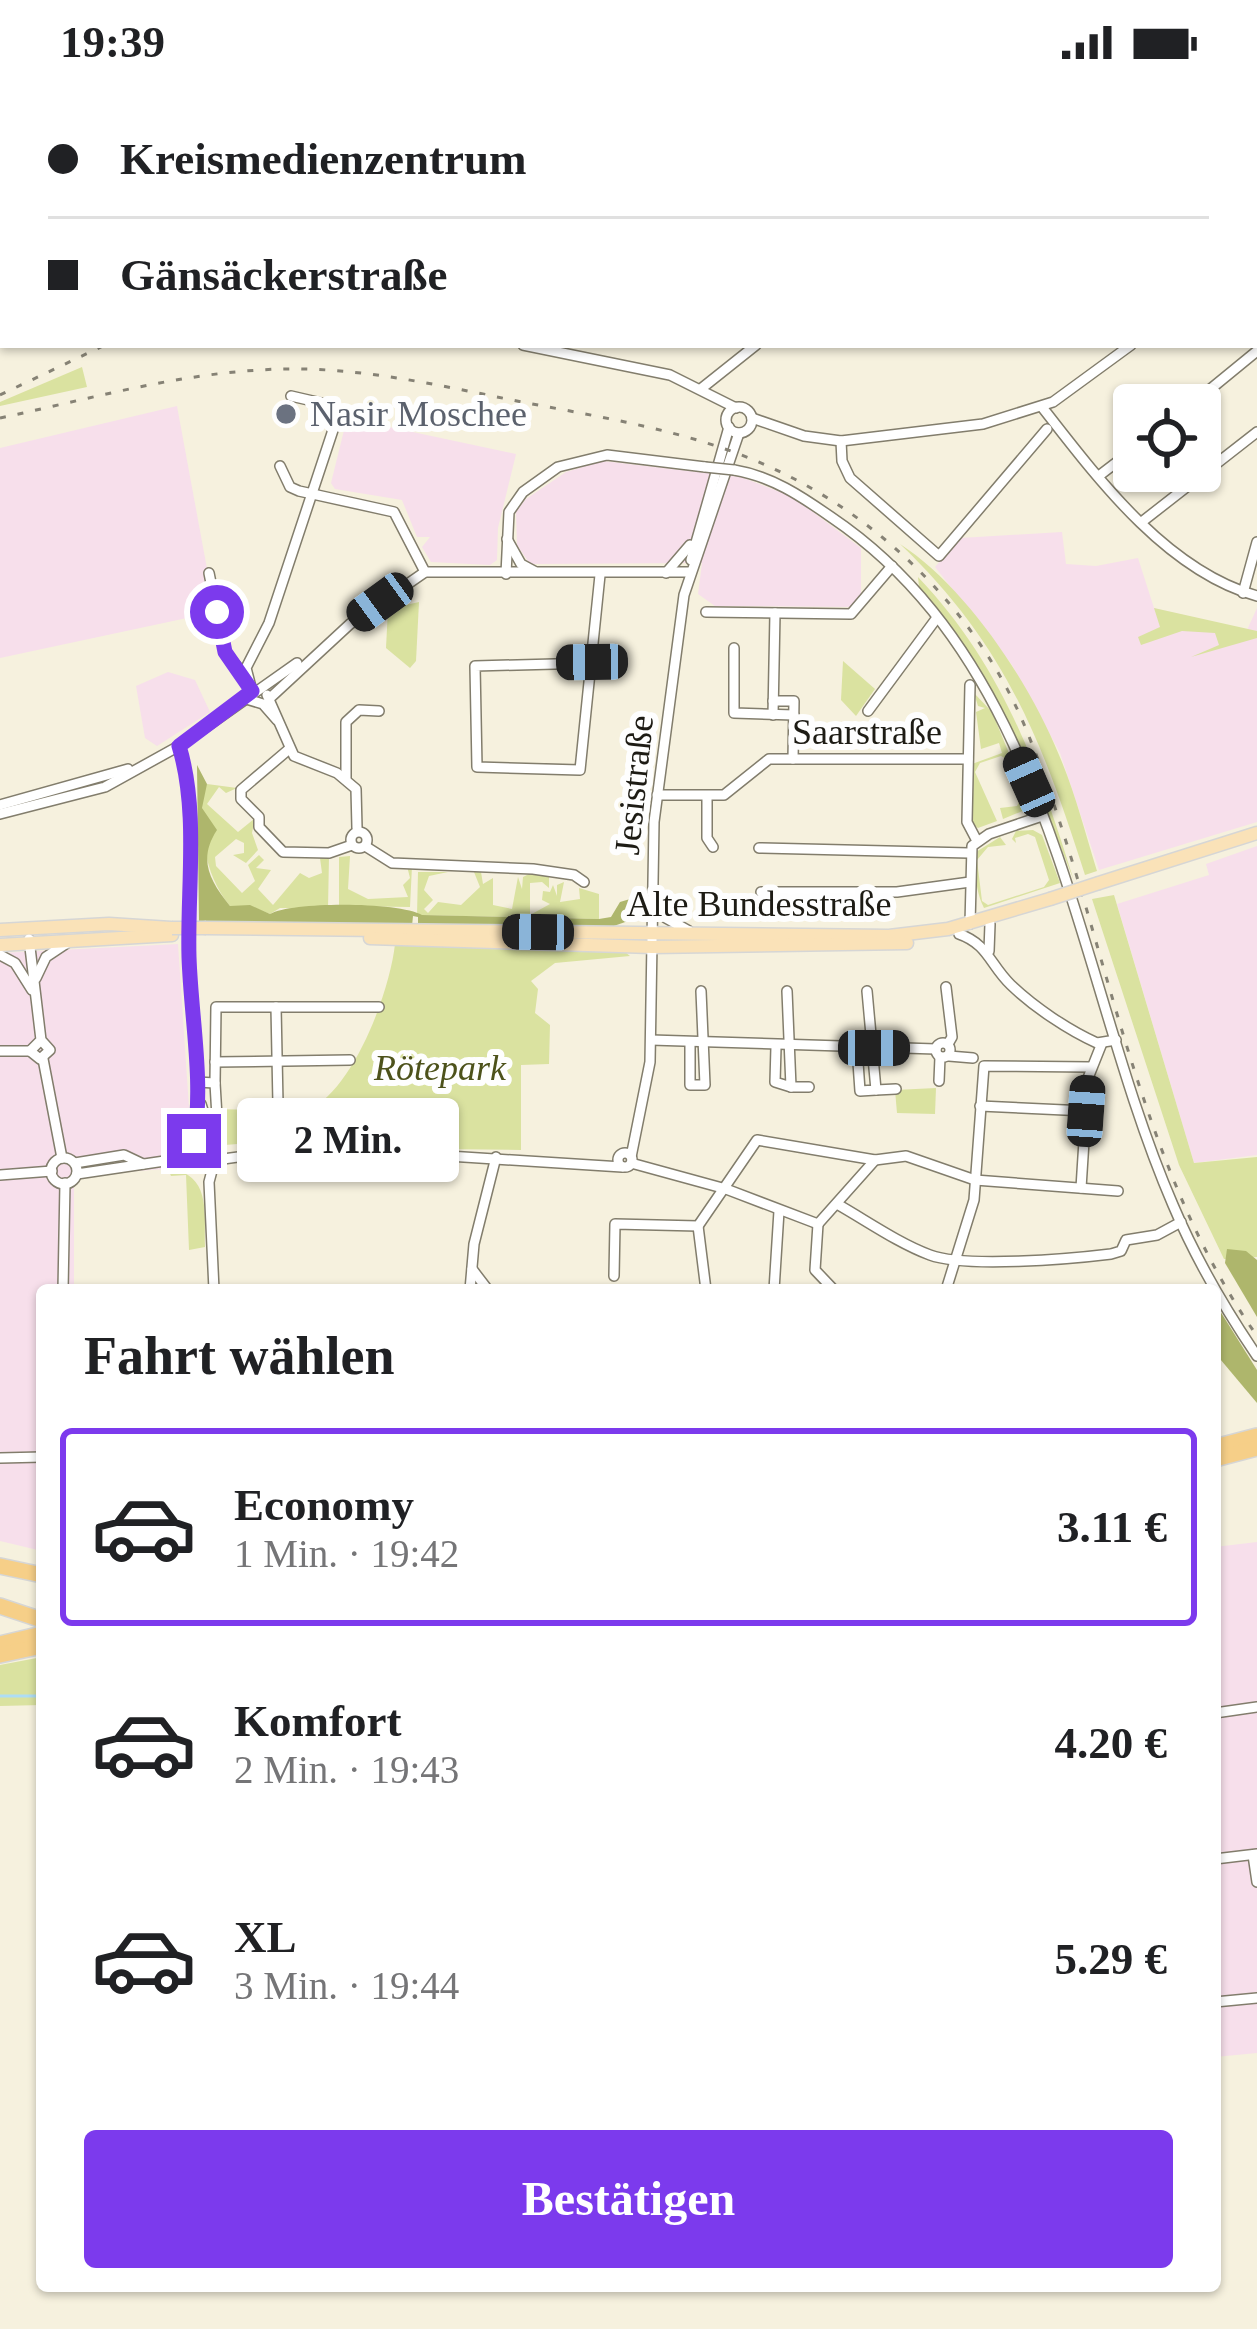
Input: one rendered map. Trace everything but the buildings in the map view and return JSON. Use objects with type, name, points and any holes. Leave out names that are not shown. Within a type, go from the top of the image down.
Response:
[{"type":"highway","points":[[1221,1445],[1257,1436]]},
{"type":"highway","points":[[1221,1457],[1257,1448]]},
{"type":"highway","points":[[0,1566],[36,1575]]},
{"type":"highway","points":[[0,1606],[34,1618]]},
{"type":"highway","points":[[0,1644],[36,1635]]},
{"type":"highway","points":[[0,1655],[36,1647]]},
{"type":"main road","name":"Alte Bundesstraße","points":[[172,932],[870,948],[964,929],[1257,833]]},
{"type":"main road","name":"Alte Bundesstraße","points":[[652,940],[700,935],[889,936],[964,929]]},
{"type":"main road","points":[[0,930],[80,938],[172,932]]},
{"type":"main road","points":[[0,945],[28,934],[172,932]]},
{"type":"street","points":[[540,348],[670,375],[702,388],[732,411],[742,427]]},
{"type":"street","points":[[702,388],[752,348]]},
{"type":"street","points":[[742,427],[841,441],[983,424],[1042,407],[1127,348]]},
{"type":"street","points":[[1217,384],[1257,351]]},
{"type":"street","points":[[245,676],[314,493],[334,409],[291,396]]},
{"type":"street","points":[[1042,407],[1143,521],[1209,580],[1257,596]]},
{"type":"street","points":[[732,411],[746,409],[742,427]]},
{"type":"street","name":"Jesistraße","points":[[623,1159],[644,1098],[651,1040],[657,794],[693,541],[742,427]]},
{"type":"street","name":"Jesistraße","points":[[690,572],[742,427]]},
{"type":"street","points":[[841,441],[850,478],[939,556],[1047,429]]},
{"type":"street","points":[[1143,521],[1257,432]]},
{"type":"street","points":[[490,572],[500,565],[515,501],[571,461],[607,455],[734,470],[786,488],[844,526],[892,566],[936,620],[992,704],[1042,816],[1181,1222],[1216,1284]]},
{"type":"street","points":[[1100,475],[1113,465]]},
{"type":"street","points":[[280,466],[290,487],[394,512],[424,572]]},
{"type":"street","points":[[508,540],[509,574]]},
{"type":"street","points":[[508,540],[525,568],[555,576]]},
{"type":"street","points":[[665,574],[693,541]]},
{"type":"street","points":[[1244,592],[1257,542]]},
{"type":"street","points":[[706,612],[851,614],[892,566]]},
{"type":"street","points":[[0,809],[105,787],[179,746],[251,692],[308,659],[424,572],[555,576],[690,572]]},
{"type":"street","points":[[209,573],[225,652],[245,676],[251,692],[266,701],[288,749],[301,760],[346,778],[356,789],[357,829],[352,845]]},
{"type":"street","points":[[592,662],[475,666],[476,766],[580,770],[592,662],[600,575]]},
{"type":"street","points":[[773,715],[775,613]]},
{"type":"street","points":[[868,711],[936,620]]},
{"type":"street","points":[[734,648],[734,713],[794,715]]},
{"type":"street","points":[[266,701],[308,659]]},
{"type":"street","points":[[970,685],[967,822],[976,841]]},
{"type":"street","points":[[251,692],[266,701]]},
{"type":"street","points":[[773,701],[794,701],[794,759]]},
{"type":"street","points":[[346,778],[346,722],[359,710],[379,711]]},
{"type":"street","points":[[179,746],[186,779],[197,1082],[214,1142],[209,1182],[214,1284]]},
{"type":"street","points":[[288,749],[241,790],[241,799],[259,817],[259,827],[283,852],[329,853],[365,845],[392,863],[532,869],[574,874],[584,882]]},
{"type":"street","name":"Saarstraße","points":[[707,796],[728,793],[765,760],[968,759]]},
{"type":"street","points":[[657,794],[707,796],[706,838],[712,847]]},
{"type":"street","points":[[1042,816],[976,841],[969,853],[972,898],[964,929],[989,951],[1012,986],[1102,1043],[1116,1040]]},
{"type":"street","points":[[357,829],[367,838],[365,845]]},
{"type":"street","points":[[759,848],[969,853]]},
{"type":"street","points":[[760,892],[898,892],[970,882]]},
{"type":"street","points":[[652,896],[666,917],[700,935]]},
{"type":"street","points":[[972,898],[989,921],[989,951]]},
{"type":"street","points":[[28,934],[40,1040],[50,1049],[43,1059],[62,1158],[76,1168],[178,1160],[195,1164],[268,1149],[339,1143],[496,1157],[623,1159],[726,1189],[818,1224]]},
{"type":"street","points":[[34,989],[46,957],[80,938]]},
{"type":"street","points":[[0,955],[15,964],[34,989]]},
{"type":"street","points":[[939,1081],[943,1051],[952,1037],[946,987]]},
{"type":"street","points":[[701,991],[705,1085]]},
{"type":"street","points":[[787,991],[791,1087]]},
{"type":"street","points":[[867,991],[876,1090]]},
{"type":"street","points":[[218,1117],[216,1007],[379,1007]]},
{"type":"street","points":[[276,1007],[278,1105]]},
{"type":"street","points":[[29,1051],[40,1040]]},
{"type":"street","points":[[651,1040],[943,1051],[973,1058]]},
{"type":"street","points":[[690,1042],[690,1085],[723,1085]]},
{"type":"street","points":[[1081,1188],[1090,1067],[1102,1043]]},
{"type":"street","points":[[776,1047],[775,1082],[809,1087]]},
{"type":"street","points":[[857,1048],[860,1091],[896,1089]]},
{"type":"street","points":[[0,1052],[29,1051],[43,1059]]},
{"type":"street","points":[[215,1062],[350,1060]]},
{"type":"street","points":[[948,1284],[975,1180],[984,1066],[1090,1067]]},
{"type":"street","points":[[197,1082],[215,1083]]},
{"type":"street","points":[[199,1098],[192,1145],[195,1164],[209,1182]]},
{"type":"street","points":[[981,1106],[1086,1111]]},
{"type":"street","points":[[705,1284],[698,1226],[757,1140],[875,1160],[906,1156],[975,1180],[1118,1191]]},
{"type":"street","points":[[178,1160],[192,1145],[214,1142],[268,1149]]},
{"type":"street","points":[[472,1284],[496,1157]]},
{"type":"street","points":[[52,1171],[62,1158]]},
{"type":"street","points":[[828,1284],[815,1270],[818,1224],[875,1160]]},
{"type":"street","points":[[63,1284],[65,1183],[76,1168]]},
{"type":"street","points":[[0,1174],[52,1171],[65,1183]]},
{"type":"street","points":[[837,1204],[927,1254],[1039,1262],[1113,1254],[1126,1240],[1157,1235],[1181,1222]]},
{"type":"street","points":[[774,1284],[779,1211]]},
{"type":"street","points":[[614,1276],[615,1225],[649,1221],[698,1226]]},
{"type":"street","points":[[472,1269],[483,1284]]},
{"type":"street","points":[[1221,1293],[1257,1356]]},
{"type":"street","points":[[0,1458],[36,1456]]},
{"type":"street","points":[[1221,1711],[1257,1707]]},
{"type":"street","points":[[1221,1857],[1255,1854],[1257,1882]]},
{"type":"street","points":[[1221,2001],[1257,1998]]},
{"type":"shaded area","points":[[177,406],[215,612],[0,658],[0,448]]},
{"type":"shaded area","points":[[347,418],[516,454],[498,528],[497,560],[490,565],[431,562],[422,547],[430,537],[417,537],[402,500],[335,489],[331,483]]},
{"type":"shaded area","points":[[603,461],[741,477],[793,497],[861,548],[861,600],[855,607],[715,606],[698,594],[702,563],[530,564],[517,545],[516,512],[526,499],[566,472]]},
{"type":"shaded area","points":[[1062,532],[1066,564],[1096,566],[1138,558],[1154,608],[1247,630],[1257,608],[1257,822],[1099,870],[1060,753],[1012,665],[935,567],[960,538]]},
{"type":"shaded area","points":[[168,672],[195,680],[210,712],[157,746],[145,738],[136,686]]},
{"type":"shaded area","points":[[1257,846],[1257,1155],[1194,1163],[1117,904],[1209,875],[1206,864]]},
{"type":"shaded area","points":[[178,944],[193,1167],[81,1175],[74,1184],[74,1284],[36,1284],[36,1550],[0,1541],[0,953]]},
{"type":"shaded area","points":[[1257,1542],[1257,2053],[1221,2056],[1221,1546]]},
{"type":"green space","points":[[82,367],[87,387],[0,406],[0,402]]},
{"type":"green space","points":[[900,544],[970,609],[1012,666],[1065,769],[1097,871],[1085,875],[1035,737],[993,657],[936,581]]},
{"type":"green space","points":[[918,577],[995,682],[1047,798],[1074,881],[1025,755],[995,697],[919,587]]},
{"type":"green space","points":[[419,602],[416,661],[410,668],[386,648],[388,609]]},
{"type":"green space","points":[[1154,608],[1257,631],[1257,638],[1191,657],[1219,645],[1215,633],[1182,631],[1141,645],[1138,637],[1160,627]]},
{"type":"green space","points":[[843,661],[875,689],[856,716],[841,700]]},
{"type":"green space","points":[[974,693],[992,712],[1027,797],[1025,810],[1003,819],[1000,808],[1017,806],[1021,798],[1008,760],[1001,756],[980,763],[975,772],[997,821],[978,828],[970,822],[972,764],[1002,753],[999,743],[981,749],[976,712],[985,708],[978,706]]},
{"type":"green space","points":[[197,765],[207,784],[202,808],[217,830],[208,850],[208,869],[230,906],[250,905],[270,914],[346,905],[422,915],[599,919],[611,917],[620,902],[630,899],[631,920],[608,928],[418,926],[418,917],[413,916],[412,926],[199,923]]},
{"type":"green space","points":[[207,784],[237,788],[226,793],[219,787],[207,804],[238,832],[254,819],[247,810],[255,818],[252,833],[258,850],[246,863],[233,855],[244,853],[244,843],[236,839],[215,857],[216,866],[242,893],[255,881],[248,865],[259,855],[264,860],[256,868],[271,870],[258,889],[273,905],[300,873],[309,878],[322,873],[320,858],[309,856],[329,857],[328,908],[280,908],[270,914],[250,906],[230,906],[214,879],[206,851],[202,790]]},
{"type":"green space","points":[[1016,831],[1042,835],[1060,883],[984,908],[976,881],[976,852],[1000,837],[1006,845],[988,847],[977,860],[982,901],[988,905],[1044,887],[1049,880],[1035,837],[1015,838],[1016,843],[1012,839]]},
{"type":"green space","points":[[350,856],[348,889],[368,899],[408,897],[403,885],[410,878],[407,866],[412,866],[410,907],[339,906],[339,857]]},
{"type":"green space","points":[[418,872],[448,872],[429,876],[424,890],[433,900],[424,909],[428,913],[438,902],[461,905],[480,887],[474,872],[481,872],[483,884],[493,878],[493,905],[512,909],[518,877],[522,889],[523,877],[533,872],[549,877],[549,888],[542,882],[530,883],[530,915],[550,904],[542,900],[543,891],[550,892],[553,885],[557,896],[557,885],[564,882],[560,902],[580,899],[579,888],[599,894],[599,919],[417,915]]},
{"type":"green space","points":[[1114,895],[1194,1163],[1257,1157],[1257,1257],[1224,1259],[1179,1165],[1092,899]]},
{"type":"green space","name":"Rötepark","points":[[395,944],[624,951],[630,956],[555,963],[531,981],[538,989],[535,1013],[550,1025],[549,1064],[521,1065],[521,1150],[434,1149],[347,1135],[225,1145],[217,1137],[213,1109],[307,1111],[340,1083],[377,1012]]},
{"type":"green space","points":[[936,1088],[935,1114],[897,1113],[895,1090]]},
{"type":"green space","points":[[169,1171],[188,1175],[196,1182],[201,1191],[205,1247],[189,1250],[186,1175],[171,1176]]},
{"type":"green space","points":[[1227,1249],[1246,1251],[1257,1260],[1257,1317],[1225,1263]]},
{"type":"green space","points":[[1221,1313],[1257,1370],[1257,1403],[1221,1360]]},
{"type":"green space","points":[[36,1658],[36,1705],[0,1706],[0,1665]]},
{"type":"waterway","points":[[0,1696],[36,1696]]},
{"type":"railway","points":[[0,395],[99,348]]},
{"type":"railway","points":[[0,418],[194,377],[292,369],[355,372],[592,415],[699,441],[774,469],[866,524],[944,598],[1005,685],[1055,809],[1126,1043],[1180,1195],[1215,1268],[1257,1336]]},
{"type":"place","name":"Nasir Moschee","points":[[286,414]]},
{"type":"route","points":[[194,1141],[199,1098],[189,960],[186,779],[179,746],[252,691],[225,652],[217,612]]}]
